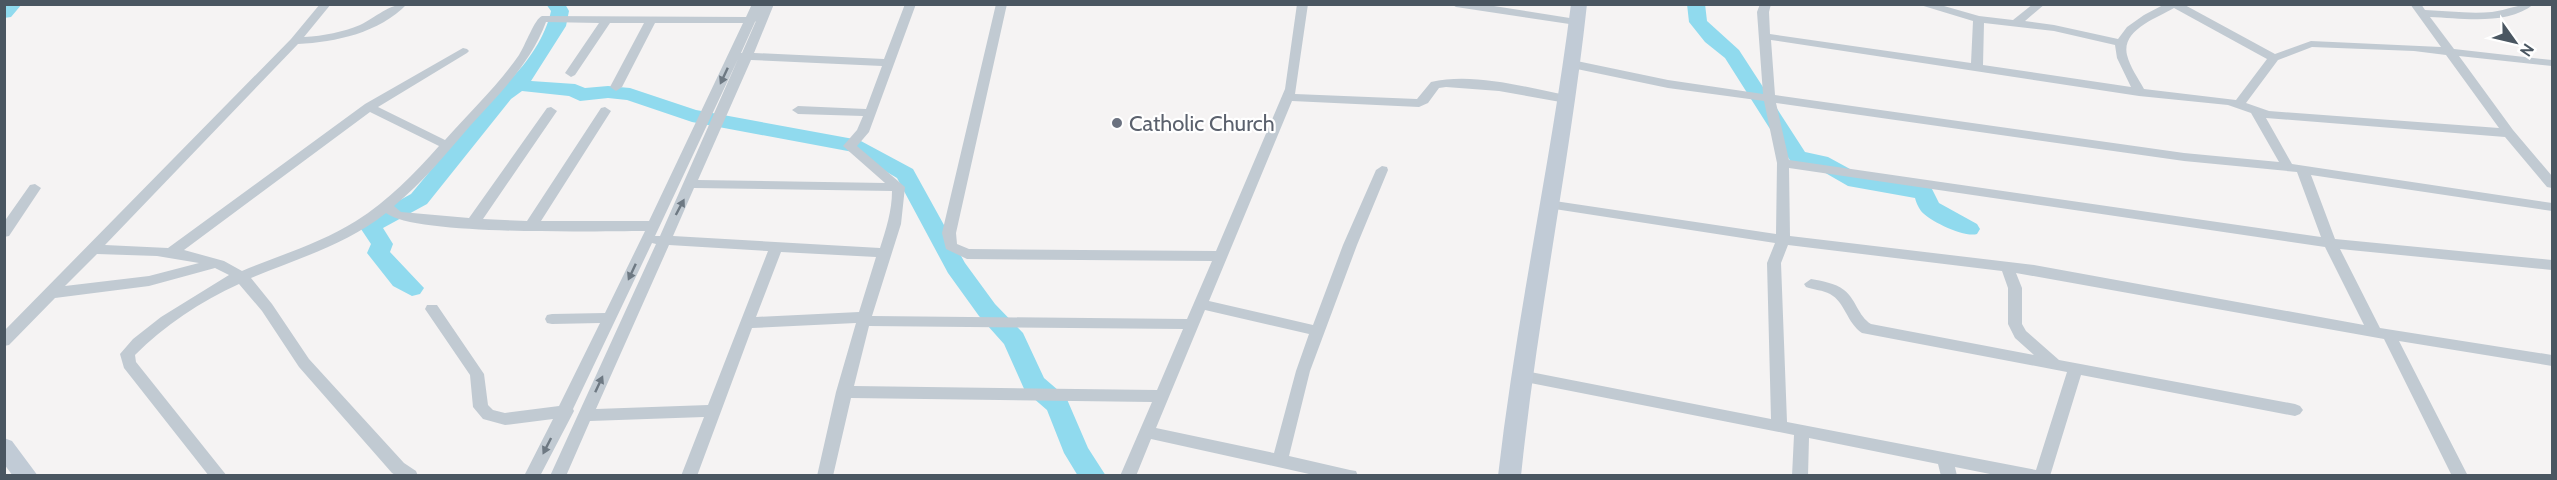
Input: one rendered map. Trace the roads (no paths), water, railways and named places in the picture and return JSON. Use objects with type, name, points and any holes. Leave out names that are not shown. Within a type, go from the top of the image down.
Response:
[{"type":"street","points":[[4,341],[295,41],[326,4]]},
{"type":"street","points":[[295,41],[346,35],[402,4]]},
{"type":"street","points":[[558,476],[664,240],[692,184],[758,4]]},
{"type":"street","points":[[532,476],[566,411],[653,226],[769,4]]},
{"type":"street","points":[[825,476],[844,392],[864,319],[883,253],[900,208],[899,188],[849,146],[863,132],[911,4]]},
{"type":"street","points":[[1002,4],[949,233],[951,246],[967,254],[1220,256]]},
{"type":"street","points":[[1128,476],[1288,97],[1296,64],[1303,4]]},
{"type":"street","points":[[1456,4],[1578,13],[1572,64],[1520,376],[1509,476]]},
{"type":"street","points":[[1766,4],[1764,36],[1769,97],[1783,163],[1783,240],[1774,263],[1779,427]]},
{"type":"street","points":[[1922,4],[1979,19],[2054,28],[2121,43]]},
{"type":"street","points":[[2015,24],[2040,4]]},
{"type":"street","points":[[2139,92],[2121,53],[2121,43],[2129,30],[2174,4],[2274,58]]},
{"type":"street","points":[[2419,9],[2488,14],[2519,10],[2529,4]]},
{"type":"street","points":[[2419,9],[2509,133],[2553,184]]},
{"type":"street","points":[[219,476],[129,364],[126,354],[143,337],[240,277],[339,235],[386,207],[446,145],[514,69],[538,34],[542,19],[751,20]]},
{"type":"street","points":[[1977,68],[1979,19]]},
{"type":"street","points":[[616,87],[651,20]]},
{"type":"street","points":[[571,73],[606,21]]},
{"type":"street","points":[[1764,36],[2139,92],[2240,104],[2256,112],[2509,133]]},
{"type":"street","points":[[2240,104],[2274,58],[2311,44],[2404,48],[2553,63]]},
{"type":"street","points":[[171,253],[369,107],[463,51]]},
{"type":"street","points":[[740,56],[889,63]]},
{"type":"street","points":[[1572,64],[1668,84],[2184,157],[2295,168],[2553,207]]},
{"type":"street","points":[[1288,97],[1419,103],[1425,100],[1435,85],[1445,83],[1494,87],[1566,99]]},
{"type":"street","points":[[369,107],[446,145]]},
{"type":"street","points":[[798,110],[871,113]]},
{"type":"street","points":[[473,223],[551,111]]},
{"type":"street","points":[[531,226],[605,111]]},
{"type":"street","points":[[2256,112],[2295,168],[2330,243],[2460,476]]},
{"type":"street","points":[[1783,163],[2330,243],[2553,265]]},
{"type":"street","points":[[1280,460],[1303,371],[1382,170]]},
{"type":"street","points":[[692,184],[899,188]]},
{"type":"street","points":[[4,233],[35,188]]},
{"type":"street","points":[[1548,204],[1783,240],[2007,267],[2550,363]]},
{"type":"street","points":[[386,207],[398,216],[473,223],[531,226],[653,226]]},
{"type":"street","points":[[646,241],[664,240],[883,253]]},
{"type":"street","points":[[688,476],[776,247]]},
{"type":"street","points":[[93,249],[171,253],[214,263],[240,277],[264,303],[303,362],[398,468],[410,476]]},
{"type":"street","points":[[51,293],[149,280],[214,263]]},
{"type":"street","points":[[2007,267],[2014,288],[2015,324],[2020,334],[2055,364]]},
{"type":"street","points":[[1811,284],[1836,291],[1844,299],[1856,324],[1867,329],[2295,410]]},
{"type":"street","points":[[1201,304],[1318,331]]},
{"type":"street","points":[[432,309],[477,374],[482,407],[489,415],[506,419],[566,411]]},
{"type":"street","points":[[552,319],[610,318]]},
{"type":"street","points":[[747,323],[864,319],[1193,324]]},
{"type":"street","points":[[2042,476],[2076,368]]},
{"type":"street","points":[[1520,376],[2035,476]]},
{"type":"street","points":[[844,392],[1161,396]]},
{"type":"street","points":[[585,415],[714,411]]},
{"type":"street","points":[[1800,476],[1802,430]]},
{"type":"street","points":[[1147,432],[1350,476]]},
{"type":"street","points":[[4,447],[27,476]]},
{"type":"street","points":[[1945,458],[1950,476]]},
{"type":"waterway","points":[[4,13],[13,4]]},
{"type":"waterway","points":[[520,83],[557,26],[560,11],[555,4]]},
{"type":"waterway","points":[[1696,4],[1698,22],[1712,38],[1732,54],[1798,157],[1821,162],[1856,181],[1923,192],[1930,208],[1969,229]]},
{"type":"waterway","points":[[412,288],[401,280],[378,253],[382,244],[370,226],[419,199],[504,95],[520,83]]},
{"type":"waterway","points":[[520,83],[529,87],[575,90],[580,95],[608,92],[630,94],[692,116],[859,147],[905,174],[956,267],[987,310],[1014,339],[1034,384],[1057,404],[1077,453],[1093,476]]},
{"type":"place","name":"Catholic Church","points":[[1117,123]]}]
